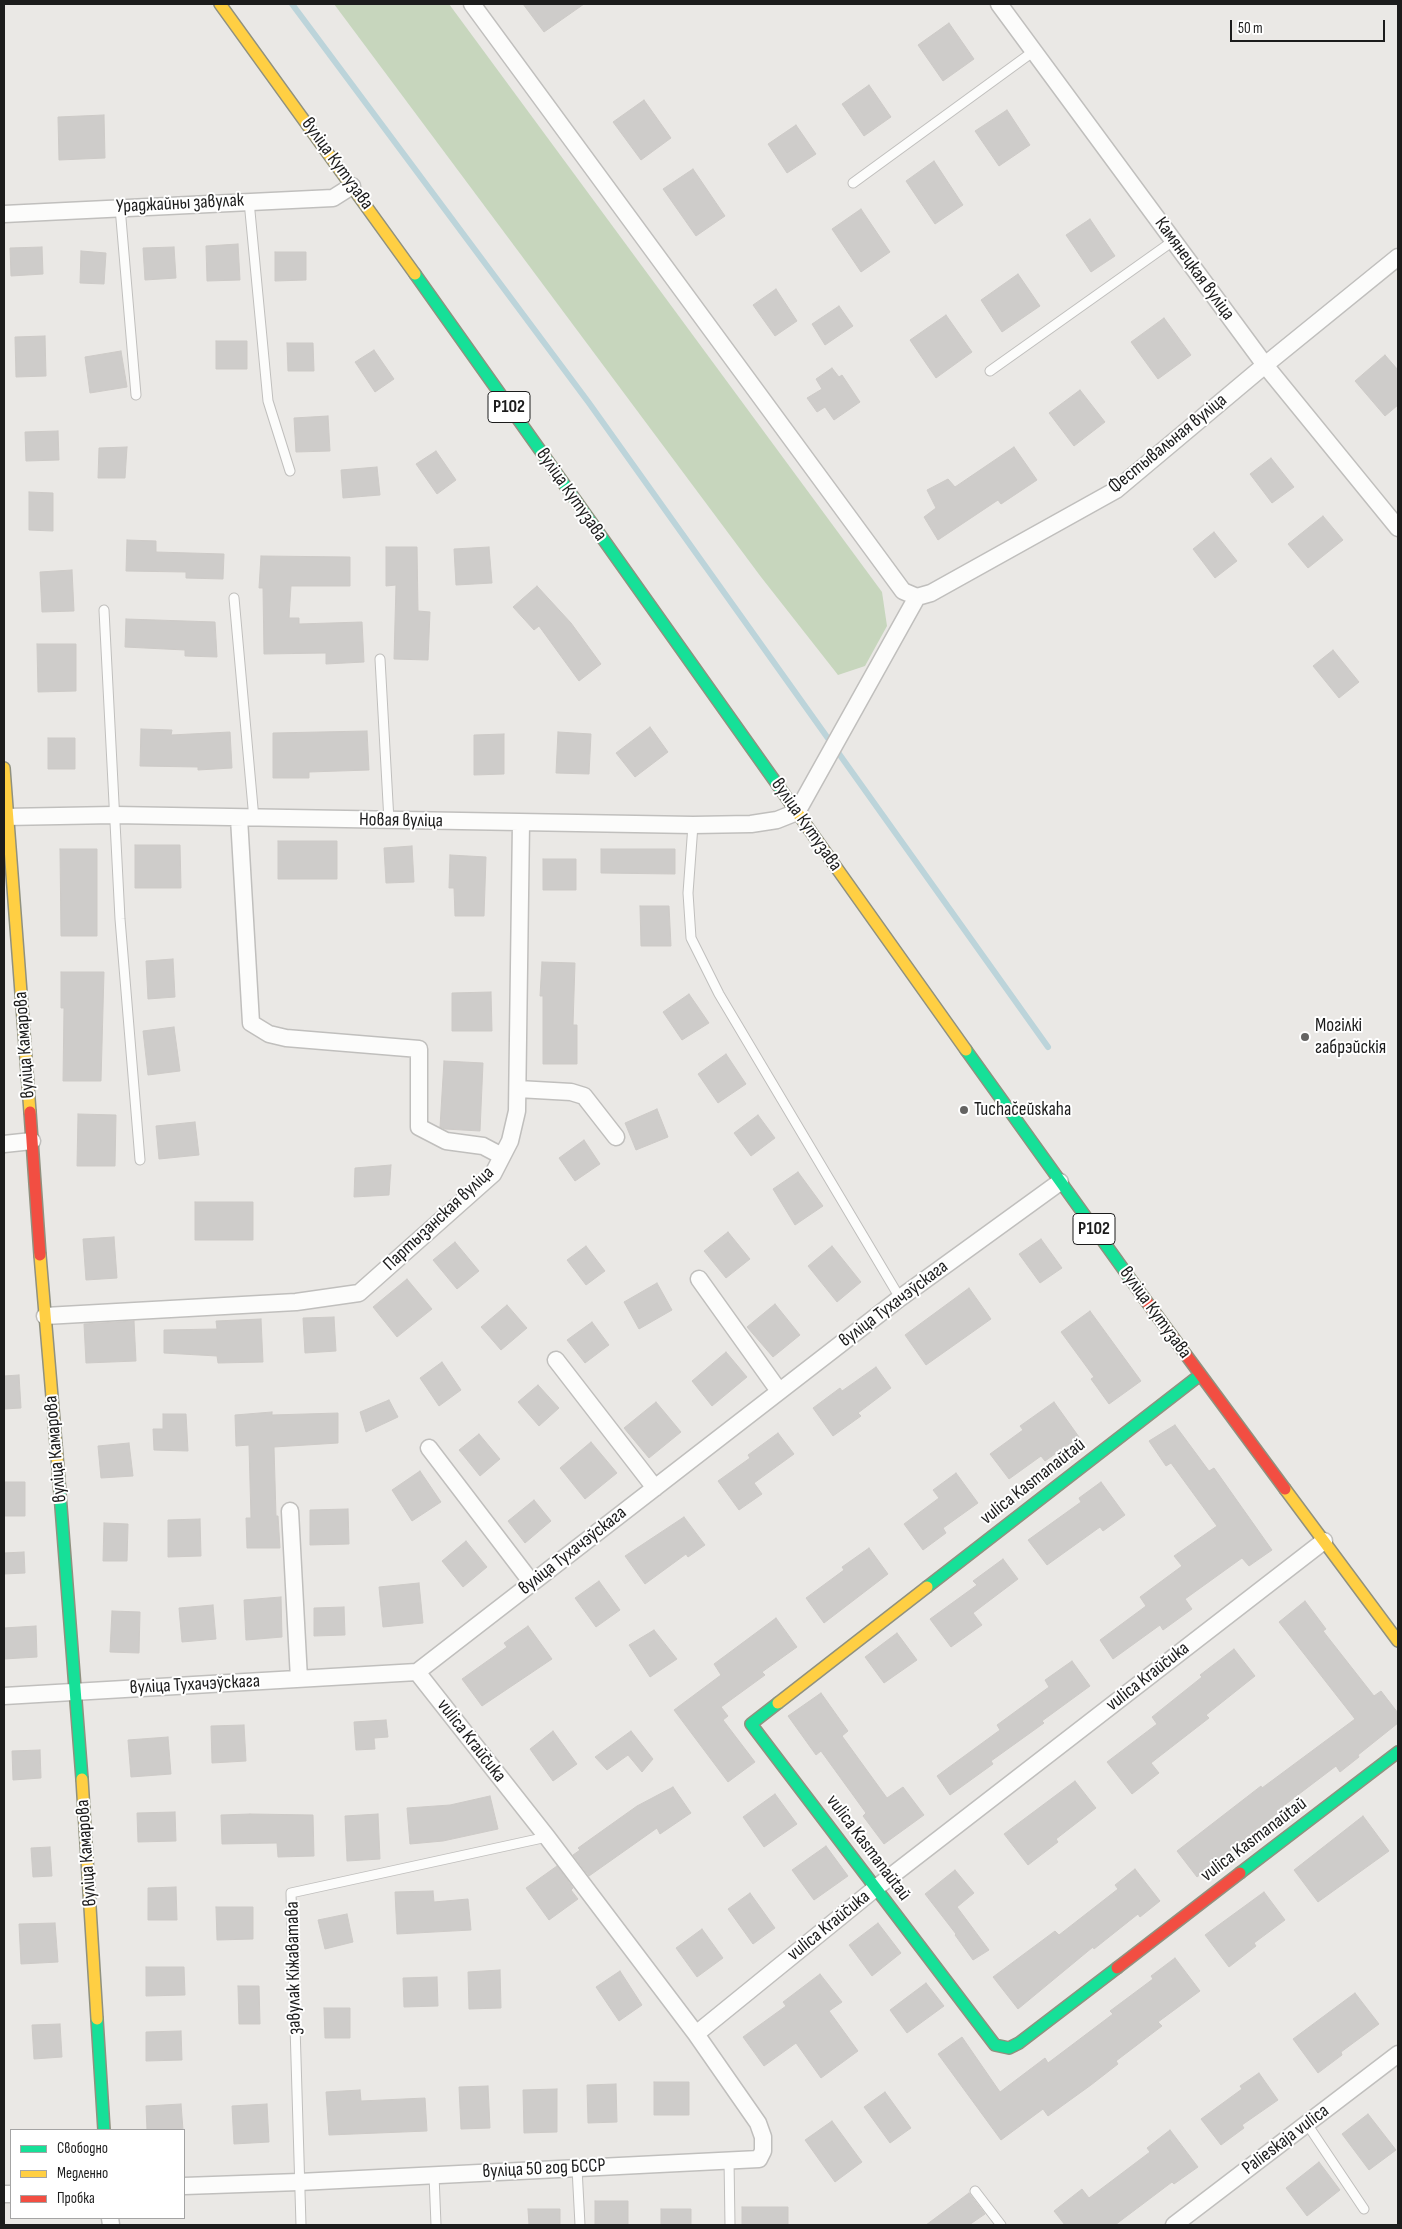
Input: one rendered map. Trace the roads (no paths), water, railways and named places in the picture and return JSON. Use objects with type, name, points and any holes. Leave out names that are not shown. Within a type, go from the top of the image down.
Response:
[{"type":"street","name":"вуліца Кутузава","points":[[220,4],[352,186],[1060,1182],[1200,1375],[1398,1640]]},
{"type":"street","points":[[472,4],[910,594],[838,738],[797,812]]},
{"type":"street","name":"Камянецкая вуліца","points":[[999,4],[1264,365],[1398,528]]},
{"type":"street","name":"Ураджайны завулак","points":[[4,214],[334,198],[352,186]]},
{"type":"street","name":"Фестывальная вуліца","points":[[910,594],[931,593],[1116,490],[1264,365],[1398,258]]},
{"type":"street","name":"вуліца Камарова","points":[[4,768],[5,817],[76,1692],[104,2129]]},
{"type":"street","name":"Новая вуліца","points":[[5,817],[114,816],[693,825],[751,824],[777,820],[797,812]]},
{"type":"street","points":[[246,818],[251,1022],[269,1034],[286,1038],[419,1049],[419,1127],[446,1141],[483,1146],[502,1156]]},
{"type":"street","name":"Партызанская вуліца","points":[[45,1316],[296,1302],[359,1293],[493,1174],[510,1140],[517,1111],[521,823]]},
{"type":"street","points":[[518,1089],[572,1092],[584,1096],[616,1137]]},
{"type":"street","points":[[4,1144],[32,1141]]},
{"type":"street","name":"вуліца Тухачэўскага","points":[[4,1696],[417,1672],[900,1298],[1060,1182]]},
{"type":"street","points":[[699,1279],[779,1391]]},
{"type":"street","points":[[556,1360],[655,1488]]},
{"type":"street","name":"vulica Kasmanaŭtaŭ","points":[[1200,1375],[751,1724],[877,1887],[995,2045],[1009,2048],[1027,2037],[1398,1752]]},
{"type":"street","points":[[429,1448],[532,1583]]},
{"type":"street","points":[[290,1511],[299,1679]]},
{"type":"street","name":"vulica Kraŭčuka","points":[[417,1672],[547,1837],[696,2034],[877,1887],[1324,1541]]},
{"type":"street","name":"вуліца 50 год БССР","points":[[185,2186],[758,2159],[763,2151],[763,2137],[758,2123],[696,2034]]},
{"type":"street","name":"Palieskaja vulica","points":[[1174,2225],[1398,2054]]},
{"type":"lane","points":[[853,183],[1034,51]]},
{"type":"lane","points":[[248,201],[268,401],[290,471]]},
{"type":"lane","points":[[120,207],[136,396]]},
{"type":"lane","points":[[990,371],[1173,241]]},
{"type":"lane","points":[[234,598],[246,818]]},
{"type":"lane","points":[[104,610],[114,816],[140,1160]]},
{"type":"lane","points":[[380,660],[389,821]]},
{"type":"lane","points":[[693,825],[688,893],[691,938],[719,994],[900,1298]]},
{"type":"lane","name":"завулак Кіжаватава","points":[[299,2182],[291,1893],[547,1837]]},
{"type":"lane","points":[[1307,2124],[1364,2209]]},
{"type":"lane","points":[[729,2160],[730,2225]]},
{"type":"lane","points":[[577,2168],[580,2225]]},
{"type":"lane","points":[[434,2175],[436,2225]]},
{"type":"lane","points":[[299,2182],[301,2225]]},
{"type":"lane","points":[[975,2191],[1001,2225]]},
{"type":"waterway","points":[[292,4],[589,403],[1048,1047]]},
{"type":"place","name":"Могілкі габрэйскія","points":[[1305,1037]]},
{"type":"place","name":"Tuchačeŭskaha","points":[[964,1110]]}]
